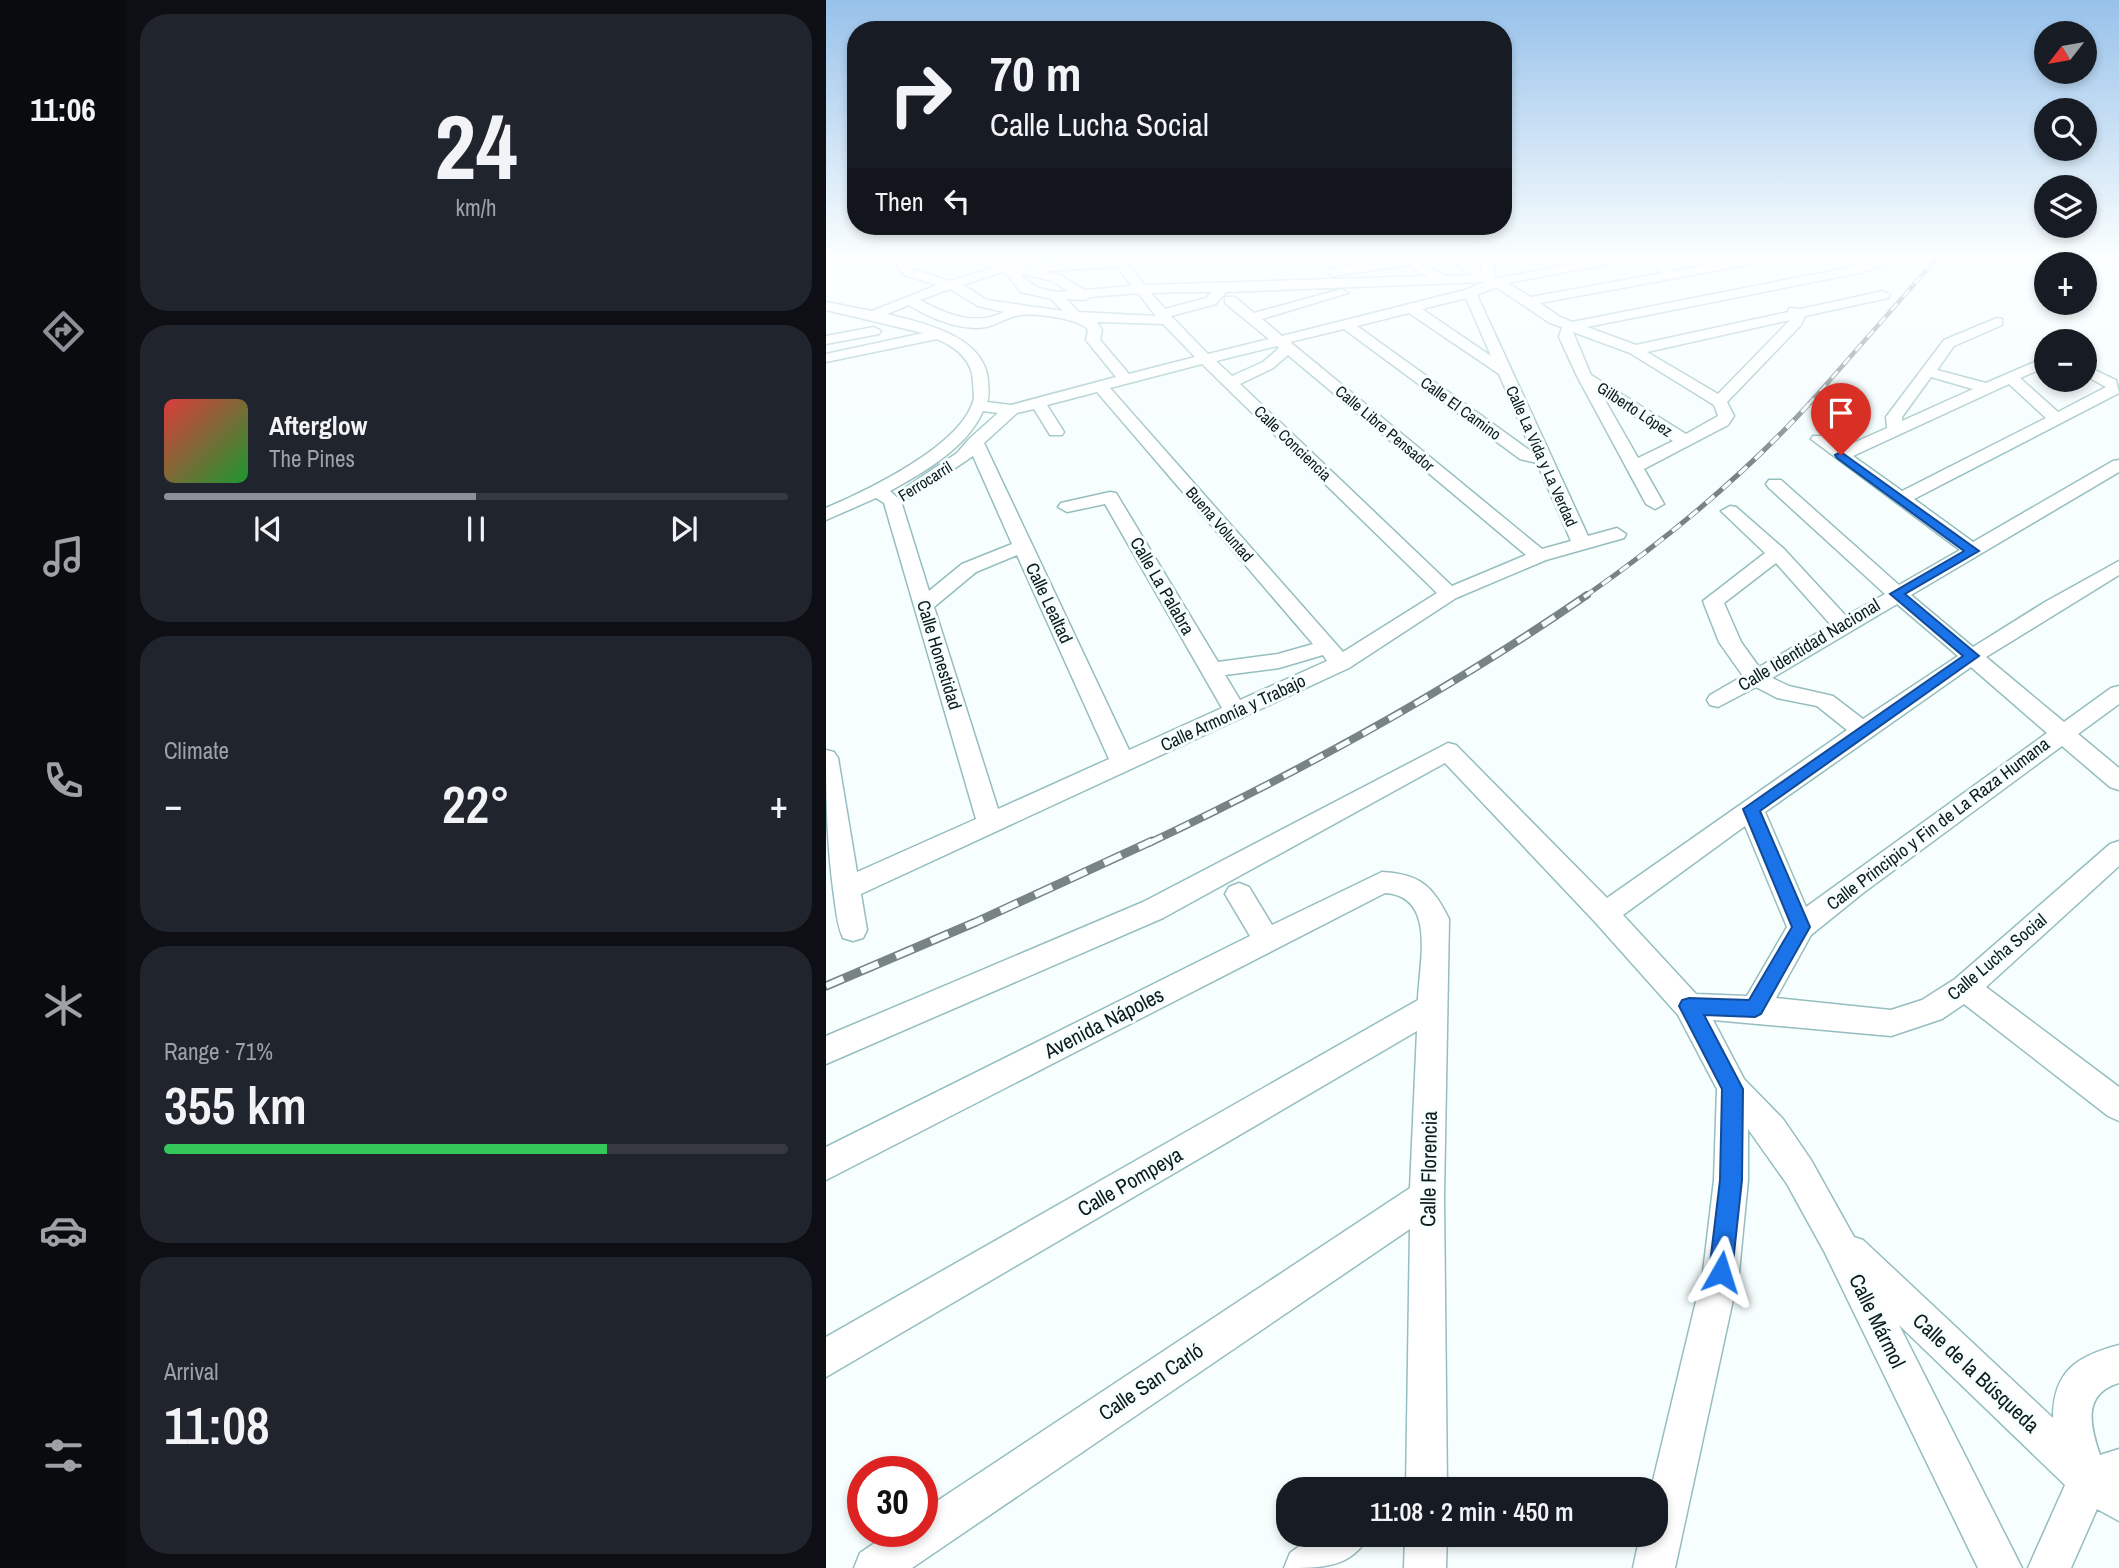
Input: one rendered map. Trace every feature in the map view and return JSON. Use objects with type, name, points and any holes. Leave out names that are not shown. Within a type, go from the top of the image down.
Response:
[{"type":"street","points":[[828,339],[855,329]]},
{"type":"street","points":[[826,515],[886,496],[937,455],[981,406],[985,391],[977,365],[965,349],[939,334],[910,329]]},
{"type":"street","points":[[1094,329],[1093,340],[1126,379]]},
{"type":"street","name":"Calle Conciencia","points":[[1172,329],[1449,594]]},
{"type":"street","name":"Calle Libre Pensador","points":[[1266,329],[1539,556]]},
{"type":"street","points":[[981,406],[1011,410],[1126,379],[1284,344],[1330,329]]},
{"type":"street","name":"Calle El Camino","points":[[1353,329],[1526,455],[1545,460]]},
{"type":"street","points":[[1441,329],[1503,371]]},
{"type":"street","name":"Calle La Vida y La Verdad","points":[[1485,329],[1581,542]]},
{"type":"street","points":[[1568,329],[1566,337],[1584,376],[1655,505]]},
{"type":"street","points":[[1580,329],[1635,349],[1723,409]]},
{"type":"street","points":[[1635,349],[1728,329]]},
{"type":"street","points":[[1634,467],[1722,422],[1723,409],[1790,329]]},
{"type":"street","points":[[1895,430],[1894,416],[1927,392],[1929,372],[1949,342],[1978,329]]},
{"type":"street","points":[[826,358],[939,334]]},
{"type":"street","points":[[1230,383],[1268,365],[1284,344]]},
{"type":"street","points":[[1841,455],[2034,366]]},
{"type":"street","points":[[1929,372],[1987,388]]},
{"type":"street","name":"Gilberto López","points":[[1584,376],[1685,441]]},
{"type":"street","points":[[1901,499],[2115,389],[2111,383],[2097,376]]},
{"type":"street","points":[[2010,377],[2057,419]]},
{"type":"street","name":"Buena Voluntad","points":[[1100,386],[1334,655]]},
{"type":"street","points":[[1927,392],[1957,402]]},
{"type":"street","points":[[1038,402],[1056,432]]},
{"type":"street","name":"Ferrocarril","points":[[826,533],[886,496],[963,457],[975,442],[1011,410]]},
{"type":"street","points":[[1819,439],[1973,551]]},
{"type":"street","name":"Calle Lealtad","points":[[975,442],[1123,764]]},
{"type":"street","name":"Calle Identidad Nacional","points":[[1718,699],[2119,466]]},
{"type":"street","points":[[1775,484],[1897,594],[2119,781]]},
{"type":"street","name":"Calle Honestidad","points":[[886,496],[924,606],[990,824]]},
{"type":"street","name":"Calle La Palabra","points":[[1067,507],[1110,497],[1236,712]]},
{"type":"street","points":[[1730,511],[1777,554],[1843,625]]},
{"type":"street","name":"Calle Armonía y Trabajo","points":[[846,889],[1236,712],[1334,655],[1449,594],[1539,556],[1617,534]]},
{"type":"street","points":[[924,606],[969,568],[1023,546]]},
{"type":"street","points":[[1777,554],[1713,601],[1727,641],[1755,677],[1783,693],[1826,700],[1841,709],[1861,731]]},
{"type":"street","points":[[1605,914],[1861,731],[1972,656],[2119,568]]},
{"type":"street","points":[[1211,670],[1334,655]]},
{"type":"street","name":"Calle Principio y Fin de La Raza Humana","points":[[1755,1009],[1801,927],[2062,732],[2119,693]]},
{"type":"street","points":[[826,1050],[1153,910],[1448,751],[1605,914],[1689,1006],[1733,1089],[1731,1180],[1721,1272],[1654,1568]]},
{"type":"street","points":[[826,758],[853,930]]},
{"type":"street","points":[[1751,809],[1801,927]]},
{"type":"street","name":"Calle Lucha Social","points":[[1689,1006],[1755,1009],[1891,1023],[1931,1010],[1965,988],[2119,851]]},
{"type":"street","name":"Avenida Nápoles","points":[[826,1164],[1382,882]]},
{"type":"street","name":"Calle Florencia","points":[[1382,882],[1401,882],[1415,889],[1435,919],[1420,1477]]},
{"type":"street","points":[[1239,894],[1267,940]]},
{"type":"street","points":[[1965,988],[2119,1106]]},
{"type":"street","name":"Calle Pompeya","points":[[826,1358],[1433,1006]]},
{"type":"street","name":"Calle Mármol","points":[[1733,1089],[1771,1130],[1799,1172],[1837,1241],[2001,1568]]},
{"type":"street","name":"Calle San Carló","points":[[875,1568],[1427,1197]]},
{"type":"street","name":"Calle de la Búsqueda","points":[[1837,1241],[2109,1483]]},
{"type":"street","points":[[2049,1568],[2109,1483],[2073,1437],[2073,1400],[2090,1374],[2119,1364]]},
{"type":"street","points":[[1305,1568],[1332,1547]]},
{"type":"street","points":[[1425,1568],[1426,1547]]},
{"type":"railway","points":[[1808,405],[1875,329]]},
{"type":"railway","points":[[1584,597],[1703,506],[1758,456],[1810,403]]},
{"type":"railway","points":[[1149,843],[1373,728],[1481,664],[1587,595]]},
{"type":"railway","points":[[826,986],[976,922],[1152,841]]},
{"type":"route","points":[[1721,1272],[1731,1180],[1733,1089],[1689,1006],[1755,1009],[1801,927],[1751,809],[1972,656],[1897,594],[1973,551],[1841,455]]}]
